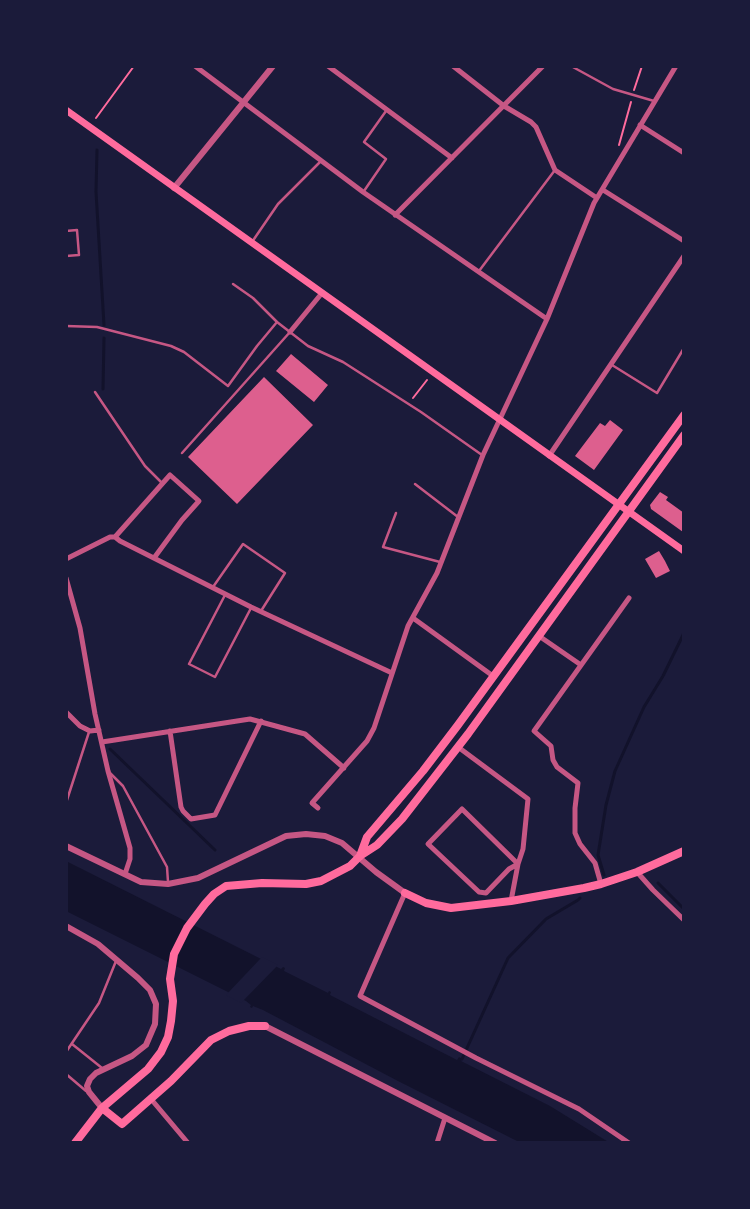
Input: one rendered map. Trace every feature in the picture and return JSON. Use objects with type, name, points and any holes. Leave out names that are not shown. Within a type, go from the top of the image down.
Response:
[{"type":"main road","points":[[66,110],[684,551]]},
{"type":"main road","points":[[360,856],[368,837],[423,771],[684,414]]},
{"type":"main road","points":[[75,1143],[102,1108],[148,1068],[161,1052],[168,1037],[173,1001],[170,979],[174,954],[187,928],[204,904],[226,886],[262,883],[306,884],[321,881],[350,866],[360,856],[377,845],[402,819],[458,747],[684,435]]},
{"type":"main road","points":[[405,893],[426,903],[451,908],[511,901],[601,884],[637,872],[684,851]]},
{"type":"main road","points":[[102,1108],[122,1124],[151,1099],[211,1040],[229,1031],[249,1026],[265,1026]]},
{"type":"street","points":[[196,66],[363,192],[547,319]]},
{"type":"street","points":[[174,188],[273,66]]},
{"type":"street","points":[[328,66],[386,111],[452,158]]},
{"type":"street","points":[[452,66],[504,106],[531,122],[536,127],[555,170],[597,198]]},
{"type":"street","points":[[395,215],[543,66]]},
{"type":"street","points":[[318,808],[312,803],[367,741],[374,728],[408,626],[441,562],[483,456],[547,319],[597,198],[676,66]]},
{"type":"street","points":[[640,125],[684,153]]},
{"type":"street","points":[[603,190],[684,241]]},
{"type":"street","points":[[549,456],[684,256]]},
{"type":"street","points":[[290,332],[322,293]]},
{"type":"street","points":[[66,560],[115,537],[170,475],[199,501],[182,520],[154,558]]},
{"type":"street","points":[[115,537],[226,594],[392,673]]},
{"type":"street","points":[[66,578],[80,628],[108,771],[130,848],[130,858],[125,874]]},
{"type":"street","points":[[601,884],[594,863],[580,844],[576,833],[575,808],[578,783],[557,767],[551,746],[534,731],[629,598]]},
{"type":"street","points":[[413,618],[493,676]]},
{"type":"street","points":[[540,636],[581,665]]},
{"type":"street","points":[[66,712],[80,726],[90,731],[99,730]]},
{"type":"street","points":[[102,742],[250,719],[305,734],[344,768]]},
{"type":"street","points":[[170,732],[181,807],[191,819],[215,815],[261,721]]},
{"type":"street","points":[[458,747],[528,799],[523,849],[511,901]]},
{"type":"street","points":[[462,809],[518,864],[509,869],[486,893],[479,892],[428,844],[462,809]]},
{"type":"street","points":[[66,846],[141,882],[168,884],[198,878],[286,836],[306,834],[325,836],[342,843],[360,856],[376,872],[405,893],[360,996],[476,1058],[579,1109],[629,1143]]},
{"type":"street","points":[[637,872],[684,920]]},
{"type":"street","points":[[66,926],[98,944],[150,990],[156,1004],[155,1024],[146,1045],[132,1056],[104,1069],[90,1079],[87,1086],[92,1098],[102,1108]]},
{"type":"street","points":[[265,1026],[495,1143]]},
{"type":"street","points":[[151,1099],[188,1143]]},
{"type":"street","points":[[437,1143],[445,1118]]},
{"type":"lane","points":[[571,66],[613,88],[654,101]]},
{"type":"lane","points":[[363,192],[386,159],[364,142],[386,111]]},
{"type":"lane","points":[[252,243],[278,204],[321,161]]},
{"type":"lane","points":[[478,272],[555,170]]},
{"type":"lane","points":[[66,231],[77,230],[79,255],[66,256]]},
{"type":"lane","points":[[233,284],[253,298],[277,322],[308,346],[344,362],[409,404],[483,456]]},
{"type":"lane","points":[[66,326],[97,327],[171,346],[184,352],[228,386],[277,322]]},
{"type":"lane","points":[[182,453],[290,332]]},
{"type":"lane","points":[[610,364],[657,393],[684,348]]},
{"type":"lane","points":[[95,392],[145,466],[162,483]]},
{"type":"lane","points":[[414,484],[458,517]]},
{"type":"lane","points":[[396,513],[383,546],[441,562]]},
{"type":"lane","points":[[213,587],[242,544],[285,573],[261,611]]},
{"type":"lane","points":[[226,594],[189,664],[215,677],[251,606]]},
{"type":"lane","points":[[66,803],[90,731]]},
{"type":"lane","points":[[108,771],[123,786],[168,867],[168,884]]},
{"type":"lane","points":[[66,1052],[99,1003],[116,960]]},
{"type":"lane","points":[[72,1044],[104,1069]]},
{"type":"lane","points":[[66,1074],[92,1098]]},
{"type":"path","points":[[96,118],[134,66]]},
{"type":"path","points":[[617,153],[642,66]]},
{"type":"path","points":[[409,404],[427,380]]},
{"type":"shaded area","points":[[66,861],[281,969],[285,968],[284,971],[328,993],[329,991],[331,992],[330,995],[457,1060],[459,1057],[462,1059],[461,1061],[550,1106],[610,1143],[521,1143],[263,1010],[253,1006],[252,1008],[250,1007],[251,1005],[246,1001],[66,911]]},
{"type":"pier","points":[[262,957],[278,965],[241,1003],[226,995]]},
{"type":"building","points":[[291,354],[328,385],[314,402],[276,371]]},
{"type":"building","points":[[264,377],[313,425],[237,504],[188,457]]},
{"type":"building","points":[[610,420],[623,430],[594,470],[575,456],[600,423],[605,426]]},
{"type":"building","points":[[660,492],[668,497],[666,500],[684,513],[683,532],[651,509],[650,505]]},
{"type":"building","points":[[659,551],[670,571],[656,578],[645,559]]},
{"type":"waterway","points":[[97,150],[96,192],[104,325]]},
{"type":"waterway","points":[[103,389],[104,338]]},
{"type":"waterway","points":[[604,875],[598,855],[606,805],[615,771],[644,707],[663,676],[684,633]]},
{"type":"waterway","points":[[110,749],[215,850]]},
{"type":"waterway","points":[[658,883],[684,909]]},
{"type":"waterway","points":[[462,1059],[508,958],[546,919],[580,898]]}]
